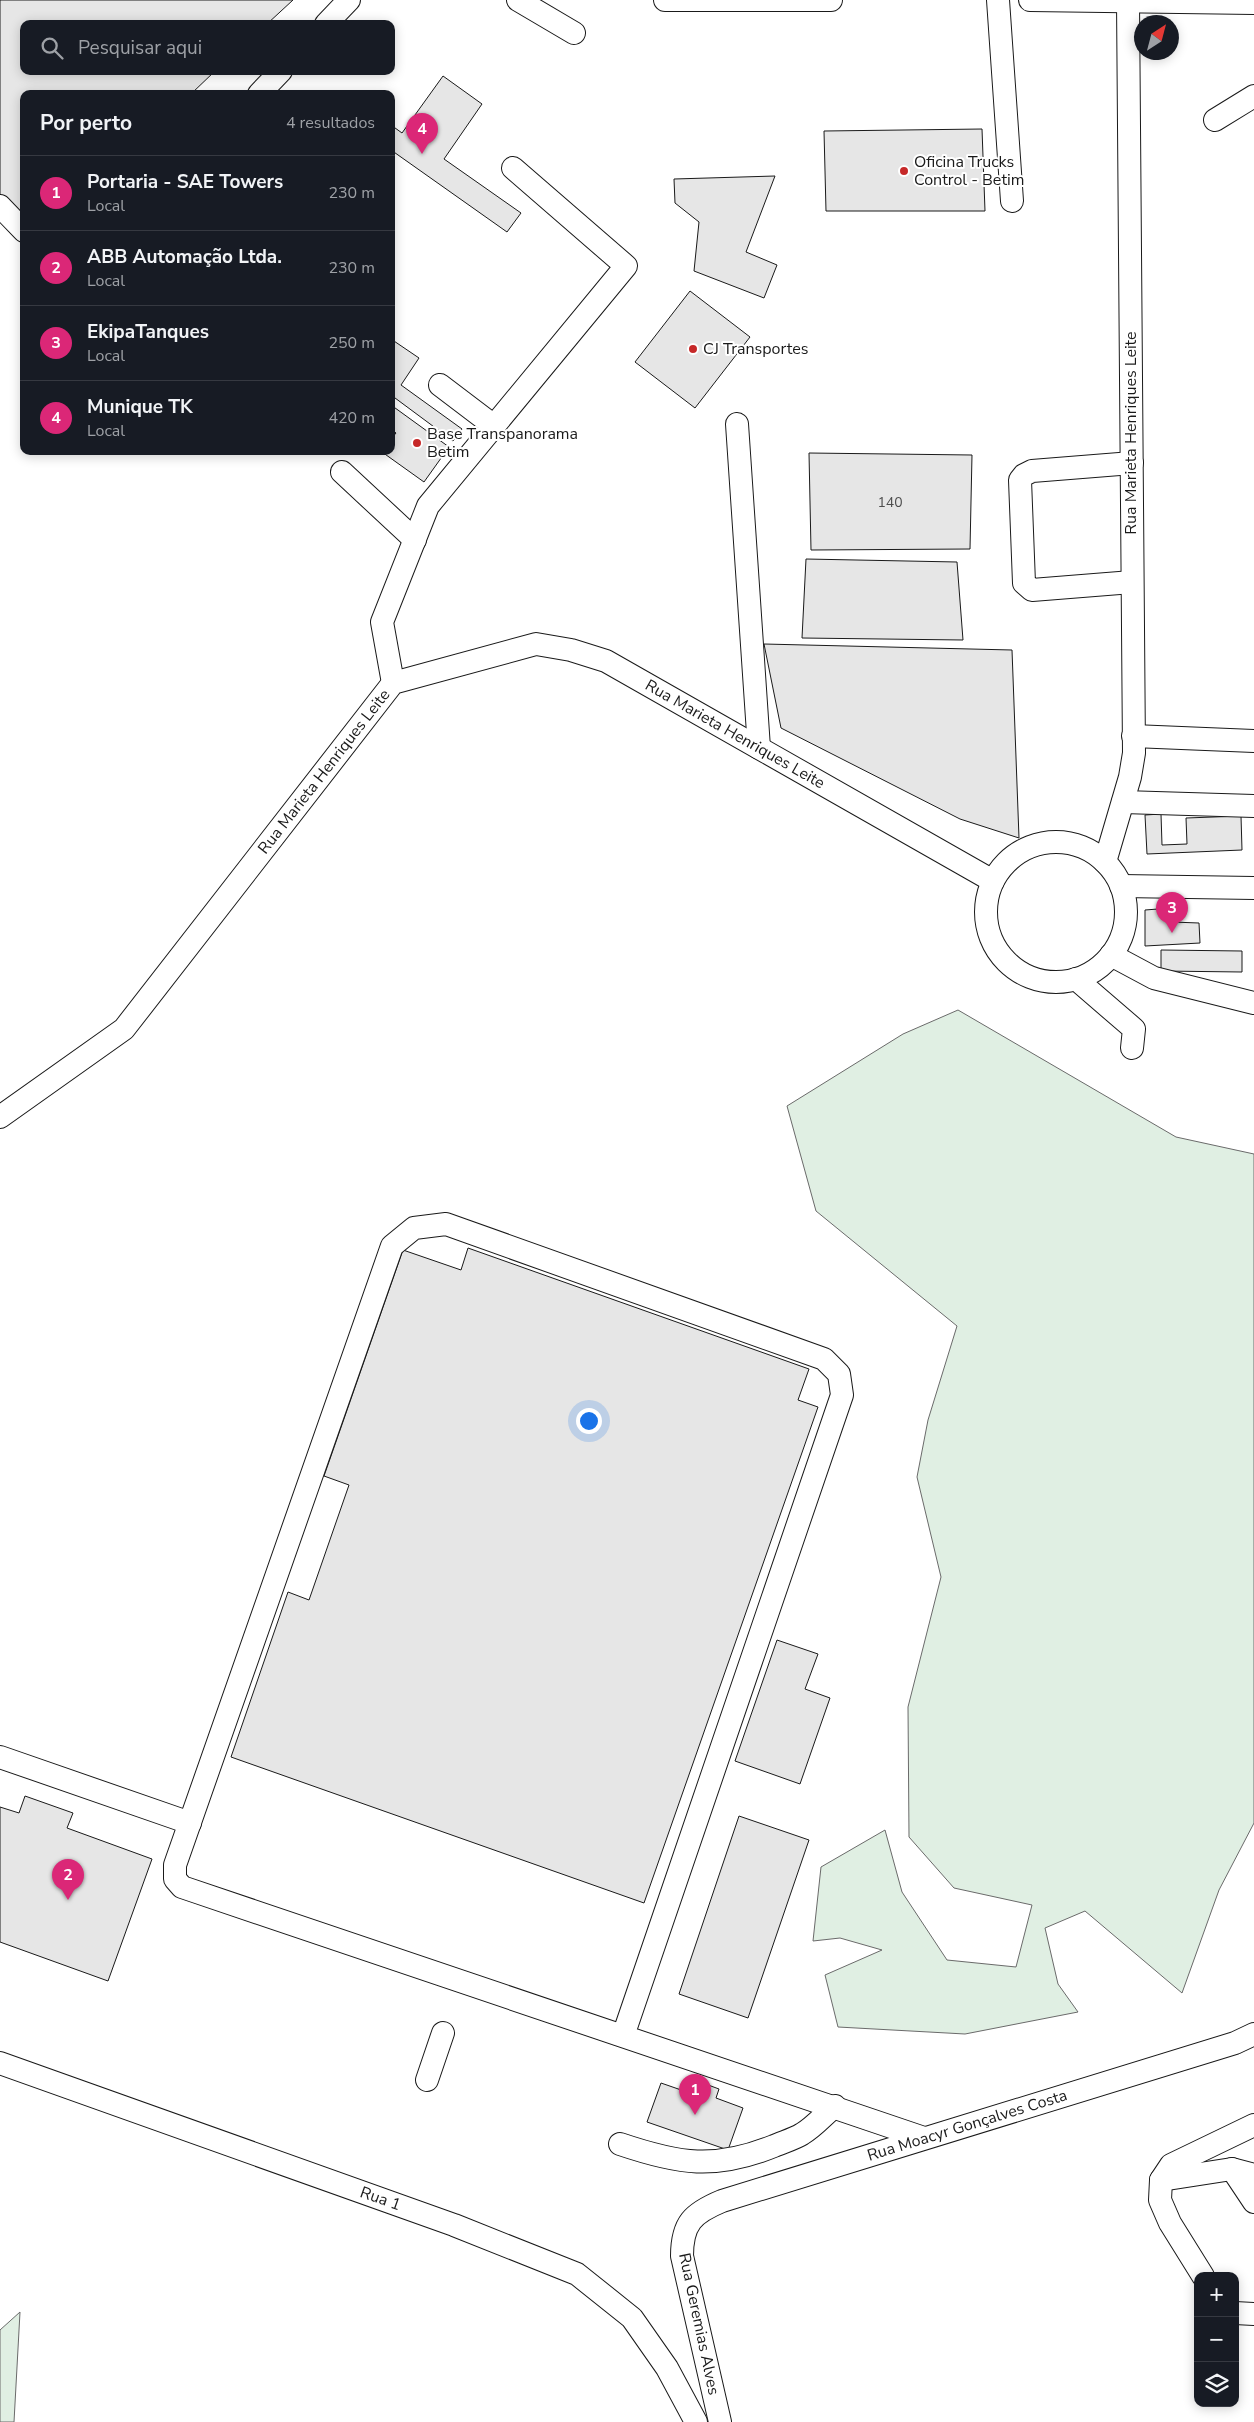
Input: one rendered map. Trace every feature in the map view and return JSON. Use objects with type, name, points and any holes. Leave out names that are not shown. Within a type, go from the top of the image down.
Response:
[{"type":"street","points":[[330,20],[349,0]]},
{"type":"street","points":[[518,0],[574,33]]},
{"type":"street","points":[[665,0],[831,0]]},
{"type":"street","points":[[998,0],[1012,201]]},
{"type":"street","points":[[1030,0],[1254,3]]},
{"type":"street","name":"Rua Marieta Henriques Leite","points":[[1105,862],[1131,769],[1133,736],[1128,1]]},
{"type":"street","points":[[263,90],[277,75]]},
{"type":"street","points":[[1214,120],[1254,96]]},
{"type":"street","points":[[393,683],[382,622],[428,506],[626,266],[513,168]]},
{"type":"street","points":[[0,206],[20,227]]},
{"type":"street","points":[[440,385],[494,426]]},
{"type":"street","points":[[737,424],[759,748]]},
{"type":"street","points":[[1132,463],[1032,472],[1024,475],[1020,480],[1024,582],[1032,590],[1132,582]]},
{"type":"street","points":[[342,472],[415,540]]},
{"type":"street","name":"Rua Marieta Henriques Leite","points":[[0,1117],[124,1030],[393,683],[536,644],[606,661],[993,881]]},
{"type":"street","points":[[1133,736],[1254,741]]},
{"type":"street","points":[[1123,802],[1254,806]]},
{"type":"street","points":[[1051,842],[1080,846],[1105,862],[1121,886],[1126,914],[1119,942],[1112,955],[1095,969],[1076,979],[1047,981],[1032,977],[1008,962],[992,938],[987,924],[988,895],[993,881],[1011,858],[1023,850],[1051,842]]},
{"type":"street","points":[[1121,886],[1254,888]]},
{"type":"street","points":[[1112,955],[1154,978],[1254,1003]]},
{"type":"street","points":[[1076,979],[1107,1008],[1134,1028],[1132,1048]]},
{"type":"street","points":[[623,2036],[842,1395],[839,1374],[824,1359],[446,1224],[414,1228],[392,1246],[175,1865],[175,1879],[182,1887],[623,2036],[835,2106],[924,2138]]},
{"type":"street","points":[[0,1757],[190,1823]]},
{"type":"street","points":[[427,2080],[443,2033]]},
{"type":"street","name":"Rua Moacyr Gonçalves Costa","points":[[686,2226],[702,2209],[722,2200],[1235,2043],[1254,2034]]},
{"type":"street","name":"Rua 1","points":[[0,2063],[454,2225],[577,2274],[632,2318],[666,2368],[696,2422]]},
{"type":"street","points":[[620,2144],[664,2157],[702,2163],[729,2161],[752,2155],[802,2134],[835,2106]]},
{"type":"street","points":[[1201,2272],[1170,2223],[1160,2200],[1161,2180],[1171,2165],[1254,2125]]},
{"type":"street","points":[[1161,2180],[1232,2169],[1254,2175]]},
{"type":"street","points":[[1232,2169],[1254,2202]]},
{"type":"street","name":"Rua Geremias Alves","points":[[686,2226],[682,2241],[682,2256],[720,2422]]},
{"type":"street","points":[[1239,2313],[1254,2314]]},
{"type":"green space","points":[[958,1010],[1176,1137],[1254,1154],[1254,1823],[1219,1890],[1182,1993],[1085,1911],[1045,1928],[1058,1984],[1078,2012],[965,2034],[838,2027],[825,1975],[882,1950],[840,1938],[813,1941],[821,1867],[885,1830],[902,1892],[947,1960],[1016,1967],[1032,1905],[954,1888],[909,1837],[908,1707],[941,1577],[917,1477],[928,1420],[957,1326],[816,1211],[787,1106],[903,1034]]},
{"type":"green space","points":[[20,2312],[14,2422],[0,2422],[0,2330]]},
{"type":"building","points":[[0,0],[293,0],[271,20],[20,20],[20,75],[211,75],[195,90],[20,90],[20,216],[0,194]]},
{"type":"building","points":[[443,76],[482,104],[444,159],[521,213],[507,232],[395,153],[395,128],[402,133]]},
{"type":"building","name":"Oficina Trucks Control - Betim","points":[[982,129],[985,211],[826,211],[824,131]]},
{"type":"building","points":[[775,176],[746,252],[777,265],[764,298],[694,271],[699,222],[675,203],[674,179]]},
{"type":"building","name":"CJ Transportes","points":[[690,291],[750,337],[695,408],[635,362]]},
{"type":"building","points":[[395,342],[419,358],[401,385],[462,429],[453,441],[395,398]]},
{"type":"building","name":"Base Transpanorama Betim","points":[[395,408],[449,447],[424,482],[386,455],[395,455]]},
{"type":"building","points":[[809,453],[972,455],[970,549],[811,550]]},
{"type":"building","points":[[806,559],[957,562],[963,640],[802,638]]},
{"type":"building","points":[[764,644],[1012,650],[1019,838],[960,819],[781,728]]},
{"type":"building","points":[[1161,814],[1162,845],[1187,844],[1186,818],[1241,816],[1242,850],[1147,854],[1145,815]]},
{"type":"building","points":[[1171,908],[1172,922],[1199,923],[1200,943],[1145,946],[1145,910]]},
{"type":"building","points":[[1161,950],[1242,951],[1242,972],[1161,971]]},
{"type":"building","points":[[468,1248],[809,1369],[798,1400],[818,1407],[644,1903],[231,1757],[288,1592],[309,1600],[349,1485],[324,1476],[403,1250],[461,1270]]},
{"type":"building","points":[[777,1640],[818,1654],[805,1689],[830,1698],[800,1784],[735,1761]]},
{"type":"building","points":[[25,1796],[73,1813],[67,1828],[152,1859],[108,1981],[0,1942],[0,1807],[19,1813]]},
{"type":"building","points":[[739,1816],[809,1840],[748,2018],[679,1994]]},
{"type":"building","points":[[692,2079],[719,2089],[716,2098],[743,2108],[728,2150],[647,2122],[661,2083],[687,2092]]},
{"type":"place","name":"Munique TK","points":[[422,154]]},
{"type":"place","name":"Oficina Trucks Control - Betim","points":[[904,171]]},
{"type":"place","name":"CJ Transportes","points":[[693,349]]},
{"type":"place","name":"Base Transpanorama Betim","points":[[417,443]]},
{"type":"place","name":"EkipaTanques","points":[[1172,933]]},
{"type":"place","name":"ABB Automação Ltda.","points":[[68,1900]]},
{"type":"place","name":"Portaria - SAE Towers","points":[[695,2115]]}]
